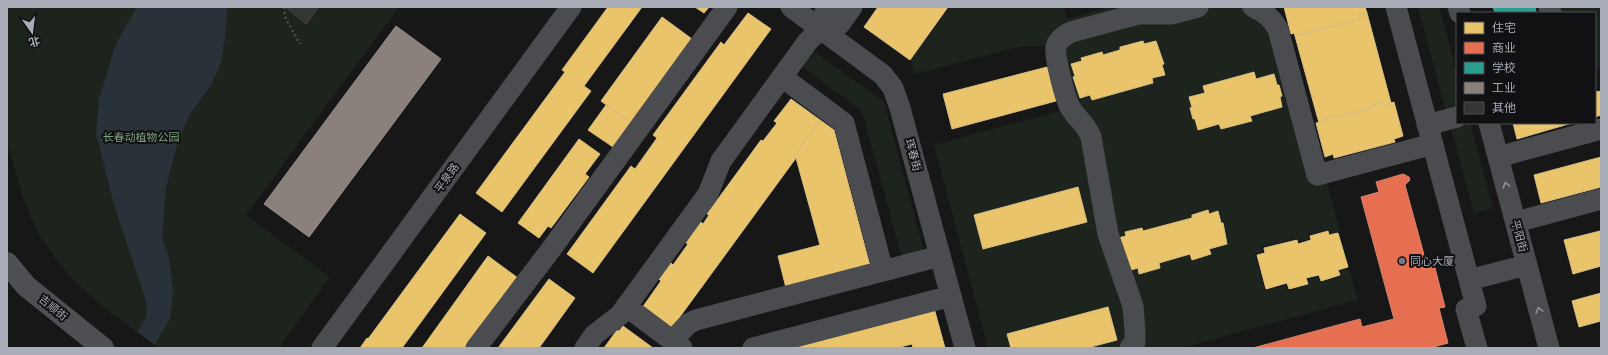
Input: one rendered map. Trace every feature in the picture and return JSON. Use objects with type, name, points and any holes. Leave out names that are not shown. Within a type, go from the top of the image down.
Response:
[{"type":"main road","name":"吉顺街","points":[[7,263],[26,286],[100,347]]},
{"type":"street","name":"平泉路","points":[[322,348],[571,7]]},
{"type":"street","points":[[476,348],[558,239],[727,7]]},
{"type":"street","name":"珲春街","points":[[791,7],[883,75],[892,88],[900,108],[965,348]]},
{"type":"street","points":[[821,29],[825,12],[829,7]]},
{"type":"street","points":[[585,348],[594,335],[620,315],[708,194],[721,161],[808,41],[821,29],[840,24],[852,7]]},
{"type":"street","points":[[1130,348],[1135,342],[1133,306],[1108,234],[1092,137],[1088,129],[1066,100],[1055,56],[1056,47],[1058,41],[1071,32],[1138,14],[1171,14],[1198,7]]},
{"type":"street","points":[[1254,7],[1265,13],[1273,20],[1278,29],[1316,176],[1433,144]]},
{"type":"street","points":[[1396,7],[1476,306],[1466,309],[1477,348]]},
{"type":"street","points":[[782,77],[844,123],[883,271]]},
{"type":"street","points":[[1427,125],[1456,117]]},
{"type":"street","name":"平阳街","points":[[1489,124],[1549,348]]},
{"type":"street","points":[[1498,157],[1601,130]]},
{"type":"street","points":[[1516,222],[1601,199]]},
{"type":"street","points":[[626,306],[678,344],[688,324],[696,320],[940,256]]},
{"type":"street","points":[[1469,280],[1527,264]]},
{"type":"street","points":[[753,348],[951,296]]},
{"type":"path","points":[[284,7],[285,17],[300,44]]},
{"type":"green space","name":"长春动植物公园","points":[[7,7],[399,7],[246,215],[330,277],[279,348],[159,348],[104,308],[71,278],[40,236],[31,217],[23,198],[7,142]]},
{"type":"green space","points":[[950,7],[1064,7],[1067,19],[1103,9],[1104,7],[1183,7],[1052,46],[1023,46],[914,74],[911,60]]},
{"type":"green space","points":[[1213,7],[1243,8],[1263,16],[1325,177],[1340,231],[1331,234],[1329,229],[1308,235],[1309,239],[1299,242],[1298,238],[1262,247],[1263,252],[1255,254],[1265,291],[1286,286],[1288,291],[1309,285],[1308,280],[1318,277],[1320,282],[1341,277],[1340,271],[1349,269],[1358,300],[1181,348],[1144,348],[1139,343],[1073,105],[1060,48],[1073,36],[1171,18]]},
{"type":"green space","points":[[1418,7],[1439,7],[1456,69],[1456,109],[1446,112]]},
{"type":"green space","points":[[1558,7],[1601,7],[1601,69],[1596,71],[1596,12],[1560,12]]},
{"type":"green space","points":[[812,50],[884,102],[924,252],[902,258],[862,111],[800,65]]},
{"type":"green space","points":[[1067,109],[1080,126],[1132,331],[1122,348],[988,348],[934,145]]},
{"type":"green space","points":[[1470,124],[1493,208],[1474,213],[1451,128]]},
{"type":"shaded area","points":[[137,7],[227,7],[225,39],[221,62],[212,83],[189,116],[178,141],[166,187],[162,238],[169,258],[173,291],[170,318],[155,345],[137,332],[146,318],[146,301],[115,208],[96,134],[99,100],[115,46]]},
{"type":"building: 住宅","points":[[608,7],[642,7],[584,86],[591,91],[502,212],[476,193],[565,72],[562,70]]},
{"type":"building: 住宅","points":[[695,7],[709,7],[704,13]]},
{"type":"building: 住宅","points":[[878,7],[948,7],[910,60],[864,27]]},
{"type":"building: 住宅","points":[[1284,7],[1365,7],[1367,13],[1359,15],[1360,19],[1295,36],[1294,33],[1291,34]]},
{"type":"building: 住宅","points":[[748,13],[771,29],[593,273],[567,254],[631,166],[635,169],[657,138],[653,135],[721,42],[724,45]]},
{"type":"building: 住宅","points":[[1367,13],[1391,103],[1384,105],[1383,102],[1370,106],[1371,108],[1338,117],[1338,115],[1325,118],[1326,121],[1319,123],[1295,36],[1360,19],[1359,15]]},
{"type":"building: 住宅","points":[[662,17],[692,39],[631,123],[601,101]]},
{"type":"building: 住宅","points":[[1143,41],[1144,44],[1156,41],[1164,64],[1162,65],[1165,75],[1152,78],[1153,83],[1092,100],[1090,95],[1080,98],[1073,77],[1075,76],[1071,64],[1082,61],[1081,58],[1102,52],[1103,55],[1120,50],[1120,47]]},
{"type":"building: 住宅","points":[[1047,67],[1056,101],[952,129],[943,94]]},
{"type":"building: 住宅","points":[[1254,72],[1256,79],[1274,74],[1282,96],[1280,97],[1282,107],[1250,116],[1252,121],[1221,129],[1219,124],[1198,130],[1190,108],[1192,107],[1189,97],[1205,93],[1203,86]]},
{"type":"building: 住宅","points":[[1601,91],[1601,115],[1596,117],[1596,92]]},
{"type":"building: 住宅","points":[[791,99],[820,120],[794,156],[796,158],[671,329],[642,308],[661,281],[659,279],[671,263],[673,265],[688,244],[686,243],[701,222],[703,224],[709,215],[707,214],[761,140],[763,141],[777,123],[774,121]]},
{"type":"building: 住宅","points":[[1383,102],[1384,105],[1394,102],[1403,136],[1394,139],[1395,142],[1334,158],[1333,154],[1325,157],[1316,123],[1326,121],[1325,118],[1338,115],[1338,117],[1371,108],[1370,106]]},
{"type":"building: 住宅","points":[[606,105],[631,123],[613,147],[588,130]]},
{"type":"building: 住宅","points":[[820,120],[834,130],[870,266],[786,288],[778,256],[820,245],[796,158],[794,156]]},
{"type":"building: 住宅","points":[[1513,124],[1569,124],[1517,139]]},
{"type":"building: 住宅","points":[[579,139],[600,154],[585,174],[589,177],[551,228],[548,226],[539,238],[518,223]]},
{"type":"building: 住宅","points":[[1601,157],[1601,187],[1541,203],[1534,175]]},
{"type":"building: 住宅","points":[[1078,187],[1087,222],[983,249],[974,215]]},
{"type":"building: 住宅","points":[[1208,210],[1209,214],[1218,211],[1221,223],[1223,223],[1227,244],[1209,249],[1211,254],[1192,260],[1190,254],[1159,263],[1160,268],[1139,274],[1138,268],[1127,271],[1118,238],[1126,236],[1125,232],[1142,228],[1143,231],[1192,218],[1192,215]]},
{"type":"building: 住宅","points":[[460,214],[486,233],[402,348],[360,348],[367,338],[368,339]]},
{"type":"building: 住宅","points":[[1328,231],[1329,235],[1338,233],[1348,267],[1338,270],[1340,275],[1321,281],[1319,275],[1306,278],[1308,284],[1289,289],[1287,283],[1266,289],[1257,255],[1265,253],[1264,248],[1297,240],[1298,244],[1311,240],[1310,236]]},
{"type":"building: 住宅","points":[[1600,231],[1601,266],[1573,274],[1564,240]]},
{"type":"building: 住宅","points":[[488,256],[518,278],[468,348],[422,348]]},
{"type":"building: 住宅","points":[[549,279],[575,298],[539,348],[498,348]]},
{"type":"building: 住宅","points":[[1601,293],[1601,321],[1579,327],[1572,301]]},
{"type":"building: 住宅","points":[[1108,307],[1117,340],[1087,348],[1011,348],[1007,334]]},
{"type":"building: 住宅","points":[[934,308],[945,348],[913,348],[912,344],[896,348],[782,348]]},
{"type":"building: 住宅","points":[[623,326],[653,348],[604,348],[617,330],[619,331]]},
{"type":"building: 商业","name":"同心大厦","points":[[1403,174],[1409,177],[1410,180],[1405,185],[1426,262],[1433,260],[1445,307],[1439,308],[1448,343],[1430,348],[1253,348],[1360,319],[1362,327],[1394,319],[1361,197],[1379,192],[1376,182]]},
{"type":"building: 学校","points":[[1493,7],[1535,7],[1536,12],[1495,12]]},
{"type":"building: 工业","points":[[396,26],[441,59],[309,237],[264,204]]},
{"type":"building: 其他","points":[[285,7],[319,7],[306,24]]},
{"type":"place","name":"同心大厦","points":[[1402,261]]}]
